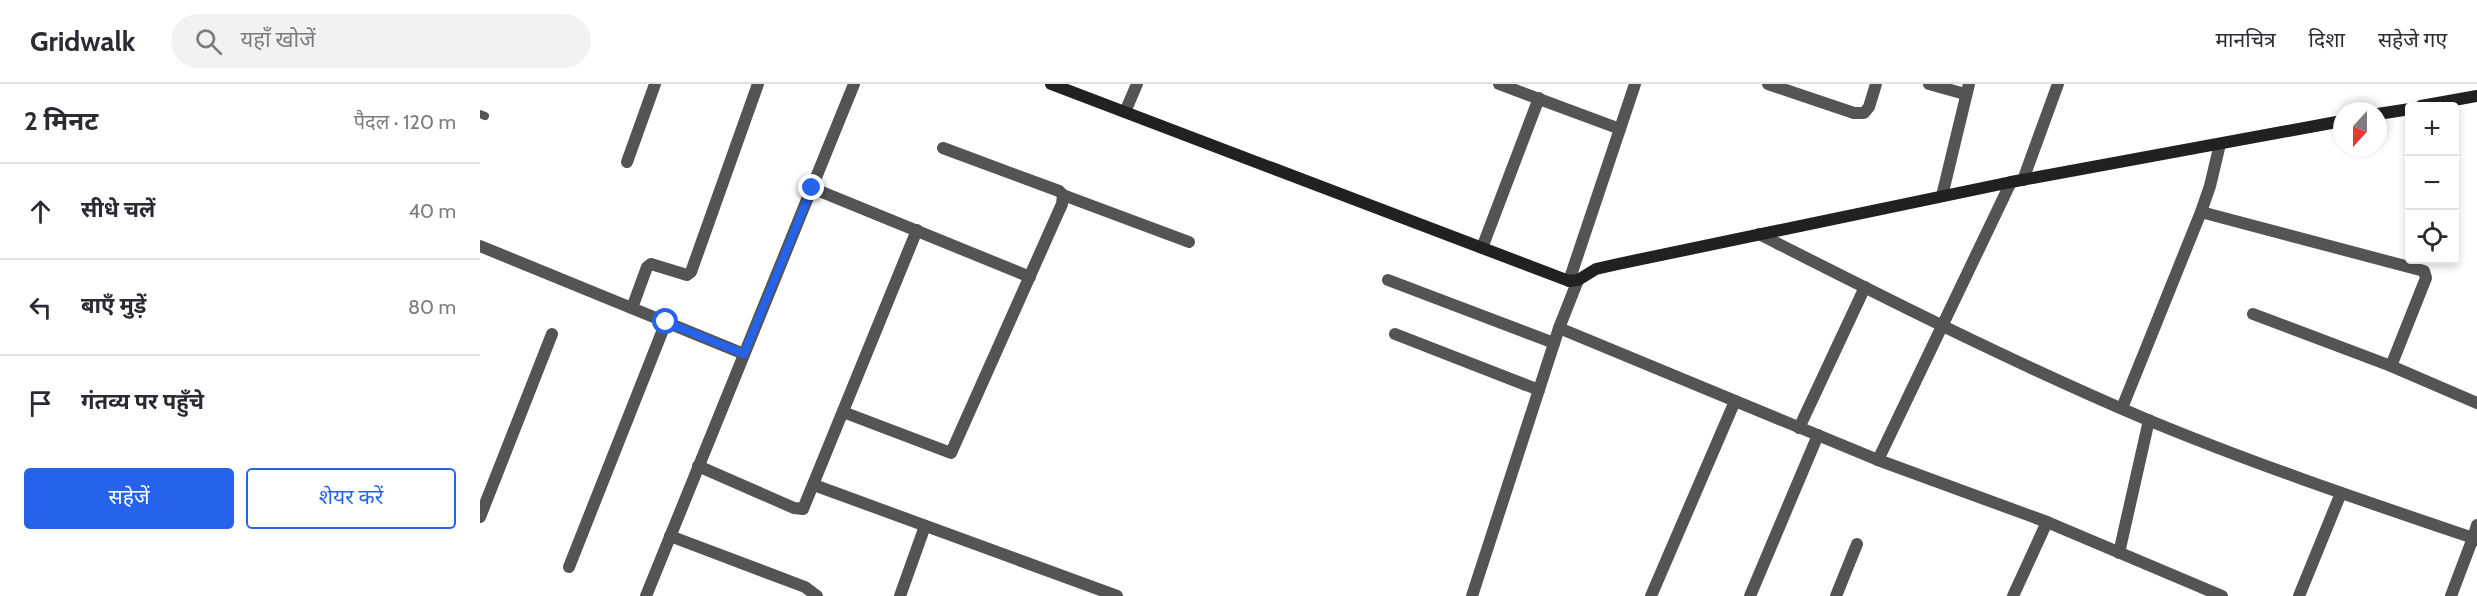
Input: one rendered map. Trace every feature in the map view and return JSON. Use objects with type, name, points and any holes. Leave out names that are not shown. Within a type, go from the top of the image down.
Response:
[{"type":"street","points":[[627,162],[655,84]]},
{"type":"street","points":[[633,308],[647,267],[651,264],[681,274],[687,275],[691,272],[758,84]]},
{"type":"street","points":[[646,596],[854,84]]},
{"type":"street","points":[[1051,84],[1482,248],[1574,280],[1596,269],[1942,196],[2333,123]]},
{"type":"street","points":[[1125,112],[1137,84]]},
{"type":"street","points":[[1499,84],[1620,129]]},
{"type":"street","points":[[1475,595],[1635,84]]},
{"type":"street","points":[[1768,84],[1854,113],[1864,113],[1869,107],[1876,84]]},
{"type":"street","points":[[1929,84],[1967,89],[1942,196]]},
{"type":"street","points":[[1878,460],[1941,326],[2017,181],[2058,84]]},
{"type":"street","points":[[2443,102],[2477,96]]},
{"type":"street","points":[[1482,248],[1539,98]]},
{"type":"street","points":[[2387,113],[2405,110]]},
{"type":"street","points":[[2122,408],[2201,212],[2220,144]]},
{"type":"street","points":[[943,148],[1189,242]]},
{"type":"street","points":[[812,188],[1030,277]]},
{"type":"street","points":[[843,412],[951,453],[1062,204],[1063,195]]},
{"type":"street","points":[[2201,212],[2424,271],[2426,278],[2391,366]]},
{"type":"street","points":[[698,466],[803,509],[917,230]]},
{"type":"street","points":[[1759,234],[1941,326],[2149,420],[2341,493],[2475,539]]},
{"type":"street","points":[[480,246],[744,354]]},
{"type":"street","points":[[1388,280],[1554,343]]},
{"type":"street","points":[[1799,428],[1865,288]]},
{"type":"street","points":[[2253,314],[2391,366],[2477,403]]},
{"type":"street","points":[[569,567],[666,322]]},
{"type":"street","points":[[1558,328],[1878,460],[2047,522],[2222,596]]},
{"type":"street","points":[[480,517],[552,334]]},
{"type":"street","points":[[1395,334],[1539,390]]},
{"type":"street","points":[[1650,596],[1735,401]]},
{"type":"street","points":[[2119,553],[2149,420]]},
{"type":"street","points":[[1750,596],[1818,435]]},
{"type":"street","points":[[814,484],[1117,596]]},
{"type":"street","points":[[2299,596],[2341,493]]},
{"type":"street","points":[[2013,596],[2047,522]]},
{"type":"street","points":[[2451,596],[2475,539],[2477,525]]},
{"type":"street","points":[[900,596],[925,526]]},
{"type":"street","points":[[670,536],[805,587],[819,595]]},
{"type":"street","points":[[1836,596],[1857,544]]},
{"type":"route","points":[[666,322],[744,354],[812,188]]}]
